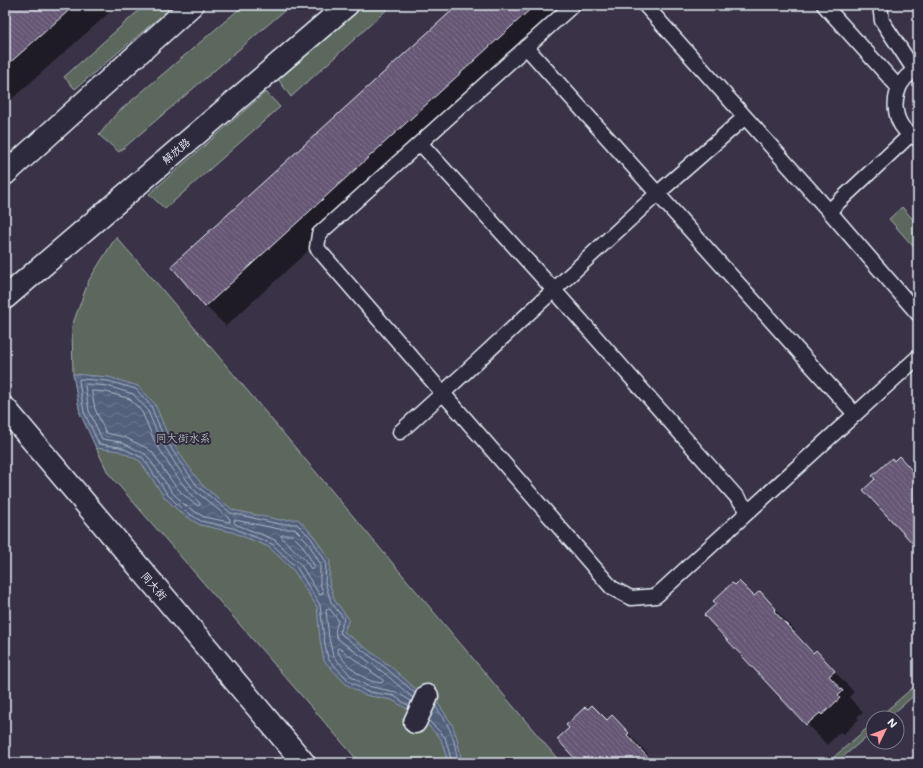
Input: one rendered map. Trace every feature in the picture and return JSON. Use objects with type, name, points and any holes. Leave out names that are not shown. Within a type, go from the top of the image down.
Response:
[{"type":"street","points":[[5,174],[192,5]]},
{"type":"street","name":"解放路","points":[[5,298],[346,5]]},
{"type":"street","name":"同大街","points":[[5,408],[304,763]]},
{"type":"street","points":[[415,722],[427,696]]},
{"type":"lane","points":[[573,5],[319,234],[317,248],[612,588],[631,598],[656,596],[918,357]]},
{"type":"lane","points":[[645,5],[829,211],[918,314]]},
{"type":"lane","points":[[824,5],[899,88]]},
{"type":"lane","points":[[829,211],[914,137],[901,126],[896,114],[895,100],[899,88],[906,78],[917,70],[882,22],[880,5]]},
{"type":"lane","points":[[526,47],[855,414]]},
{"type":"lane","points":[[400,432],[658,194],[745,117]]},
{"type":"lane","points":[[420,143],[554,290],[749,511]]},
{"type":"green space","points":[[145,5],[174,5],[75,89],[64,77]]},
{"type":"green space","points":[[244,5],[291,5],[119,152],[99,135],[117,113]]},
{"type":"green space","points":[[363,5],[392,5],[291,97],[278,79]]},
{"type":"green space","points":[[266,92],[280,107],[165,209],[149,194]]},
{"type":"green space","points":[[902,207],[918,225],[918,252],[889,219]]},
{"type":"green space","name":"同大街水系","points":[[116,237],[155,281],[561,763],[360,763],[108,473],[80,413],[73,374],[72,326],[89,280]]},
{"type":"green space","points":[[918,683],[918,692],[897,710],[887,710]]},
{"type":"green space","points":[[865,730],[865,738],[836,763],[827,763]]},
{"type":"water","points":[[73,374],[109,377],[138,386],[155,404],[167,433],[202,485],[233,510],[280,520],[298,519],[314,536],[330,561],[329,582],[335,601],[349,619],[344,632],[389,665],[417,690],[437,702],[452,724],[464,763],[448,763],[441,739],[419,716],[392,700],[364,695],[347,685],[324,661],[320,640],[317,607],[294,571],[269,547],[232,532],[200,525],[181,513],[165,498],[140,461],[119,451],[96,448],[80,413]]},
{"type":"building","points":[[5,5],[75,5],[5,67]]},
{"type":"building","points":[[458,5],[535,5],[205,307],[171,266]]},
{"type":"building","points":[[899,456],[918,477],[918,549],[863,490],[875,479],[872,476],[892,458],[894,461]]},
{"type":"building","points":[[739,581],[754,596],[760,591],[776,609],[774,611],[813,653],[816,650],[835,671],[829,676],[843,691],[838,696],[840,698],[822,715],[820,713],[806,725],[704,615],[716,604],[713,601],[732,583],[735,585]]},
{"type":"building","points":[[592,705],[607,720],[612,715],[629,733],[627,735],[653,763],[579,763],[557,739],[569,728],[566,725],[585,707],[588,709]]}]
